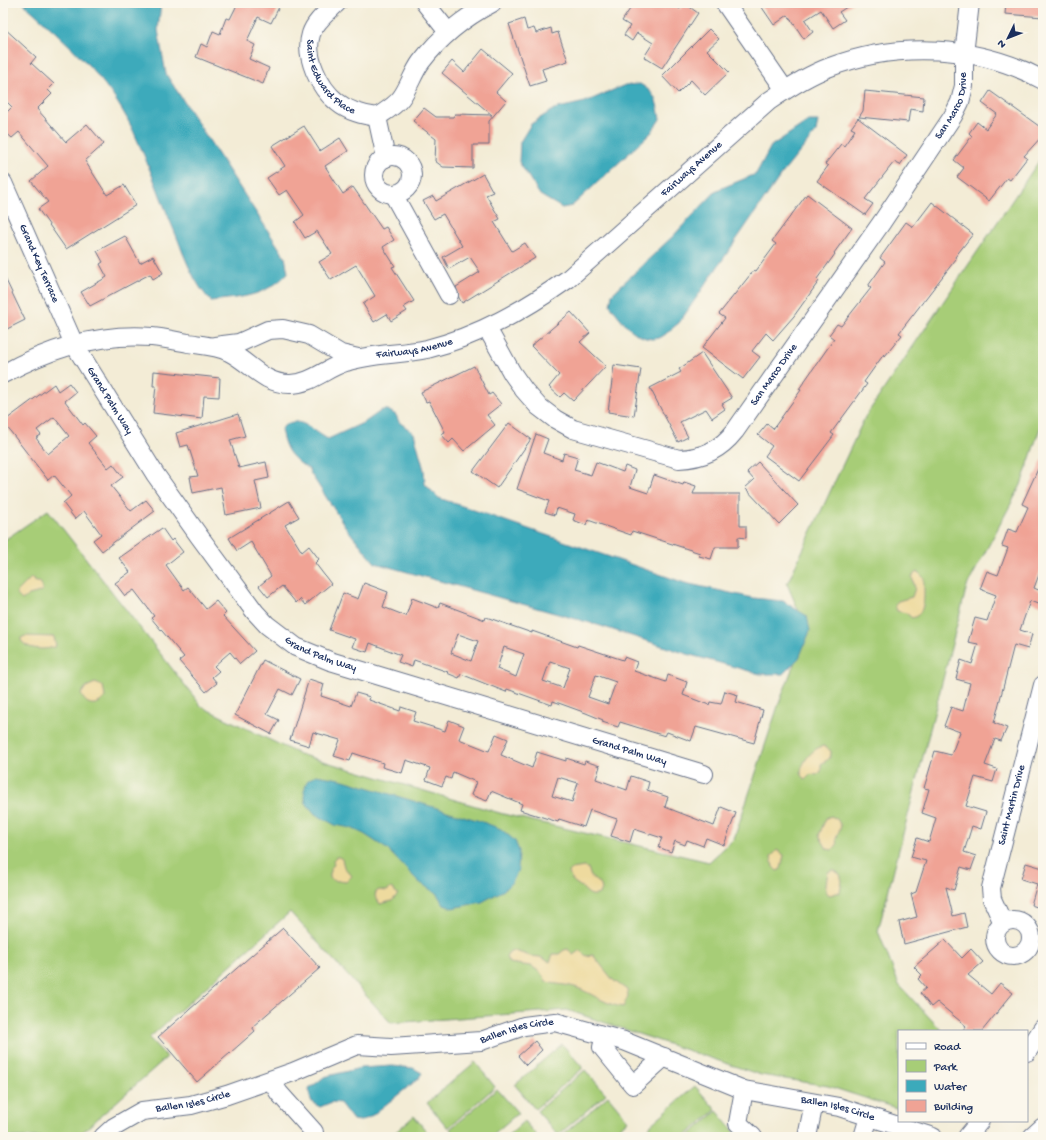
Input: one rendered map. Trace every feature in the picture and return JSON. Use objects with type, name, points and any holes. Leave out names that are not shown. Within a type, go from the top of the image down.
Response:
[{"type":"street","name":"Saint Edward Place","points":[[337,3],[316,25],[312,32],[309,54],[312,65],[329,94],[337,102],[362,115],[377,117],[391,108],[402,97],[420,64],[448,32],[476,12],[492,3]]},
{"type":"street","points":[[424,3],[448,32]]},
{"type":"street","points":[[725,3],[785,90]]},
{"type":"street","name":"San Marco Drive","points":[[487,328],[512,373],[524,390],[538,406],[555,419],[573,429],[679,459],[705,455],[716,449],[727,441],[735,431],[809,327],[953,116],[960,102],[964,86],[964,54],[970,3]]},
{"type":"street","name":"Fairways Avenue","points":[[3,374],[25,362],[74,344],[119,338],[151,337],[228,351],[247,363],[265,378],[276,382],[289,384],[303,382],[335,366],[358,358],[396,355],[427,348],[487,328],[537,301],[568,279],[769,101],[785,90],[829,67],[878,53],[904,50],[934,50],[964,54],[1005,64],[1043,80]]},
{"type":"street","name":"Saint Edward Place","points":[[377,117],[386,158]]},
{"type":"street","points":[[397,157],[402,159],[410,168],[411,179],[405,189],[393,194],[381,190],[374,179],[376,166],[386,158],[397,157]]},
{"type":"street","name":"Grand Key Terrace","points":[[3,183],[74,344]]},
{"type":"street","points":[[393,194],[449,295]]},
{"type":"street","name":"Fairways Avenue","points":[[205,346],[228,346],[239,343],[268,330],[283,329],[309,336],[340,354],[358,358]]},
{"type":"street","name":"Grand Palm Way","points":[[74,344],[151,467],[199,536],[255,612],[281,637],[302,650],[330,661],[704,774]]},
{"type":"street","name":"Saint Martin Drive","points":[[1003,923],[992,899],[991,888],[1043,686]]},
{"type":"street","name":"Ballen Isles Circle","points":[[103,1137],[114,1127],[142,1111],[191,1106],[271,1080],[357,1045],[391,1047],[481,1041],[524,1026],[555,1022],[624,1041],[744,1090],[839,1107],[933,1137]]},
{"type":"street","points":[[1028,1050],[1043,1028]]},
{"type":"street","points":[[605,1036],[602,1047],[633,1085],[664,1057]]},
{"type":"street","points":[[271,1080],[279,1093],[314,1132]]},
{"type":"street","points":[[744,1090],[738,1123],[753,1137]]},
{"type":"street","points":[[807,1137],[814,1103]]},
{"type":"street","points":[[862,1137],[868,1117]]},
{"type":"street","points":[[967,1137],[979,1122]]},
{"type":"street","points":[[1032,1137],[1043,1127]]},
{"type":"green space","points":[[1043,155],[1043,419],[1021,485],[967,586],[878,931],[899,985],[941,1030],[898,1030],[898,1109],[828,1086],[761,1075],[567,1010],[391,1023],[290,912],[149,1038],[167,1057],[77,1137],[3,1137],[3,541],[48,510],[202,707],[299,754],[503,814],[709,862],[734,839],[778,706],[807,630],[787,584],[865,417]]},
{"type":"green space","points":[[562,1044],[583,1068],[535,1109],[515,1085]]},
{"type":"green space","points":[[475,1062],[495,1087],[448,1128],[427,1103]]},
{"type":"green space","points":[[585,1070],[606,1094],[558,1135],[537,1111]]},
{"type":"green space","points":[[695,1086],[716,1110],[684,1137],[657,1137],[648,1127]]},
{"type":"green space","points":[[497,1089],[518,1113],[490,1137],[456,1137],[450,1129]]},
{"type":"green space","points":[[608,1096],[628,1120],[609,1137],[560,1137]]},
{"type":"green space","points":[[717,1111],[738,1136],[687,1137]]},
{"type":"green space","points":[[414,1116],[431,1137],[390,1137]]},
{"type":"green space","points":[[524,1121],[538,1137],[506,1137]]},
{"type":"sand","points":[[918,572],[924,578],[924,601],[920,612],[917,616],[912,618],[906,613],[897,611],[895,605],[898,601],[912,597],[915,588],[912,577]]},
{"type":"sand","points":[[31,578],[34,579],[35,582],[39,582],[43,589],[40,592],[29,595],[22,600],[17,595],[17,592]]},
{"type":"sand","points":[[25,636],[54,637],[56,646],[47,649],[32,648],[27,646],[21,640],[21,638]]},
{"type":"sand","points":[[95,683],[103,686],[105,697],[99,703],[92,704],[86,701],[81,694],[86,687]]},
{"type":"sand","points":[[824,746],[831,751],[829,758],[821,764],[821,772],[816,775],[811,774],[805,780],[801,773],[803,764],[812,752]]},
{"type":"sand","points":[[831,816],[837,819],[841,826],[836,839],[837,845],[832,850],[827,849],[819,835],[826,818]]},
{"type":"sand","points":[[777,850],[784,855],[781,869],[777,871],[773,867],[771,857]]},
{"type":"sand","points":[[336,857],[342,859],[344,867],[352,876],[346,882],[332,880],[330,878],[330,868],[334,865],[333,860]]},
{"type":"sand","points":[[584,867],[588,868],[591,877],[601,885],[602,891],[599,894],[590,895],[571,879],[569,872],[572,869]]},
{"type":"sand","points":[[833,870],[840,874],[842,881],[840,892],[830,895],[826,893],[826,882],[828,872]]},
{"type":"sand","points":[[391,888],[398,894],[392,901],[380,904],[375,896],[376,892],[379,890],[387,891]]},
{"type":"sand","points":[[568,949],[573,955],[580,950],[586,956],[593,955],[613,980],[627,990],[628,996],[623,1007],[606,1002],[576,987],[547,982],[540,972],[531,966],[509,963],[506,957],[512,950],[530,956],[540,957],[550,962],[553,954],[559,954]]},
{"type":"water","points":[[23,3],[161,3],[158,30],[166,74],[285,257],[288,273],[271,287],[243,297],[211,301],[205,295],[188,264],[144,155],[122,109],[110,91],[84,60]]},
{"type":"water","points":[[640,84],[653,95],[658,108],[660,119],[651,133],[572,206],[562,208],[540,195],[519,162],[520,142],[531,124],[554,109],[585,102],[625,85]]},
{"type":"water","points":[[808,121],[818,121],[816,132],[781,175],[679,323],[659,338],[651,339],[637,334],[630,329],[610,305],[612,294],[673,236],[717,190],[756,174],[771,146]]},
{"type":"water","points":[[382,410],[388,410],[396,415],[399,422],[414,433],[424,470],[425,484],[439,498],[685,583],[753,598],[783,601],[807,616],[810,631],[799,658],[783,674],[760,674],[687,654],[601,626],[375,563],[347,529],[309,471],[310,470],[298,462],[290,453],[281,429],[287,424],[299,422],[328,439],[365,422]]},
{"type":"water","points":[[316,775],[340,779],[480,821],[501,829],[515,841],[519,851],[518,870],[512,882],[504,890],[482,902],[452,908],[444,905],[437,894],[419,882],[387,849],[364,834],[351,828],[335,825],[315,814],[306,803],[304,791],[307,781]]},
{"type":"water","points":[[392,1066],[413,1068],[422,1073],[418,1079],[370,1117],[361,1121],[353,1120],[340,1103],[332,1102],[320,1107],[311,1101],[309,1089],[324,1077],[360,1068]]},
{"type":"building","points":[[238,3],[281,3],[271,23],[258,17],[247,41],[255,45],[249,59],[269,68],[263,84],[196,57],[201,44],[207,47],[213,31],[220,34],[226,18],[230,19]]},
{"type":"building","points":[[634,3],[671,3],[680,9],[684,3],[698,13],[662,68],[644,57],[653,43],[637,33],[632,41],[624,35],[630,26],[622,21]]},
{"type":"building","points":[[759,3],[853,3],[839,12],[845,20],[833,28],[821,10],[805,20],[813,32],[804,39],[788,15],[774,25]]},
{"type":"building","points":[[1006,3],[1043,3],[1043,17],[1005,14]]},
{"type":"building","points":[[524,19],[527,30],[534,28],[536,33],[551,28],[552,34],[558,32],[568,61],[542,69],[546,81],[530,86],[509,24]]},
{"type":"building","points":[[3,27],[36,57],[31,63],[54,84],[48,90],[52,94],[37,109],[66,142],[87,124],[104,144],[85,161],[107,195],[124,185],[136,205],[66,249],[38,209],[48,202],[31,181],[48,166],[19,132],[12,138],[3,130],[3,116],[12,107],[3,98]]},
{"type":"building","points":[[709,29],[719,39],[707,50],[729,72],[705,95],[691,80],[678,93],[662,76]]},
{"type":"building","points":[[483,49],[512,73],[496,92],[506,101],[489,121],[489,145],[473,145],[473,168],[443,167],[435,161],[436,139],[413,121],[424,108],[436,117],[453,117],[455,114],[492,115],[442,73],[452,61],[464,72]]},
{"type":"building","points":[[865,91],[924,97],[923,111],[910,109],[908,122],[859,117],[863,111]]},
{"type":"building","points":[[990,91],[1043,129],[1043,135],[1024,156],[1027,158],[1010,180],[1007,178],[989,201],[957,177],[964,168],[954,160],[972,136],[969,133],[977,122],[986,129],[997,114],[982,103]]},
{"type":"building","points":[[858,118],[907,155],[900,165],[894,162],[865,199],[873,204],[865,215],[817,181],[828,166],[825,164],[841,144],[844,146],[855,130],[851,128]]},
{"type":"building","points":[[304,126],[320,151],[340,138],[348,151],[325,166],[343,194],[353,187],[382,229],[386,227],[394,240],[383,247],[395,266],[392,267],[414,301],[404,307],[407,311],[391,321],[387,314],[374,322],[363,304],[375,296],[356,265],[331,280],[319,262],[332,254],[317,231],[305,238],[295,222],[304,215],[287,190],[279,195],[267,178],[285,166],[272,146]]},
{"type":"building","points":[[483,174],[493,192],[486,195],[500,219],[494,222],[512,251],[525,243],[535,258],[462,303],[456,287],[480,272],[470,257],[449,269],[443,257],[462,246],[443,214],[434,219],[423,201],[433,196],[436,201]]},
{"type":"building","points":[[807,194],[852,228],[817,279],[819,281],[794,316],[773,340],[766,333],[752,351],[760,357],[743,379],[702,348],[725,318],[719,314],[754,270],[756,271],[776,244],[772,241]]},
{"type":"building","points":[[932,202],[973,234],[955,257],[956,259],[899,333],[902,335],[885,356],[884,354],[864,382],[867,384],[831,433],[834,435],[799,481],[765,456],[772,446],[758,435],[767,424],[773,429],[801,390],[799,389],[834,339],[829,335],[837,324],[841,326],[871,288],[868,286],[885,262],[880,258],[906,222],[913,227]]},
{"type":"building","points":[[125,236],[140,263],[153,256],[163,273],[153,279],[150,274],[90,306],[81,292],[107,277],[100,264],[103,262],[97,251]]},
{"type":"building","points":[[3,274],[25,320],[3,331]]},
{"type":"building","points":[[571,312],[590,333],[580,342],[606,366],[573,401],[564,393],[560,397],[549,387],[559,375],[531,346]]},
{"type":"building","points":[[702,353],[732,398],[722,404],[725,409],[712,418],[706,409],[680,422],[688,437],[678,442],[650,388],[681,372],[679,369]]},
{"type":"building","points":[[614,365],[641,369],[634,416],[608,412]]},
{"type":"building","points":[[474,366],[489,395],[492,393],[501,404],[487,415],[495,425],[464,451],[453,439],[449,443],[441,434],[445,432],[429,401],[426,402],[421,392]]},
{"type":"building","points":[[154,371],[220,378],[219,397],[204,396],[202,419],[153,413],[156,386],[153,386]]},
{"type":"building","points":[[69,383],[76,392],[65,401],[83,425],[85,423],[96,436],[88,443],[108,468],[113,464],[123,477],[111,486],[131,511],[146,500],[155,511],[102,551],[93,540],[101,534],[84,511],[75,519],[63,503],[71,496],[54,475],[48,480],[3,422],[54,384],[58,391]],"holes":[[[54,417],[69,436],[48,454],[36,438],[41,435],[37,430]]]},
{"type":"building","points":[[238,414],[245,436],[230,440],[239,468],[266,462],[269,478],[255,481],[261,508],[226,515],[221,487],[193,493],[190,477],[198,476],[188,445],[180,447],[176,433]]},
{"type":"building","points":[[509,423],[531,439],[497,488],[473,471]]},
{"type":"building","points":[[536,434],[548,439],[543,453],[562,460],[564,453],[578,457],[574,470],[591,475],[596,462],[623,472],[625,466],[635,470],[630,487],[648,493],[654,475],[683,485],[684,482],[696,486],[693,494],[740,494],[740,526],[746,526],[746,538],[738,537],[738,547],[715,547],[711,559],[699,556],[700,553],[632,531],[631,535],[588,520],[586,525],[573,520],[575,514],[557,508],[555,515],[545,512],[549,501],[517,489]]},
{"type":"building","points":[[1043,458],[1043,564],[1034,588],[1043,592],[1043,606],[1030,601],[1020,630],[1032,634],[1028,649],[1014,645],[994,723],[1007,728],[1001,741],[995,739],[985,765],[997,769],[993,782],[975,777],[966,806],[986,812],[981,829],[972,826],[964,852],[976,856],[971,870],[961,867],[954,890],[946,887],[953,916],[964,913],[967,927],[904,944],[899,922],[917,917],[911,894],[916,892],[926,861],[911,857],[917,838],[929,842],[936,818],[922,813],[929,789],[924,788],[935,751],[951,755],[960,732],[944,726],[951,707],[963,711],[970,683],[956,679],[961,660],[972,664],[978,644],[968,642],[975,618],[987,621],[996,595],[980,589],[987,571],[998,575],[1008,548],[1002,546],[1008,529],[1017,532],[1028,507],[1022,504]]},
{"type":"building","points":[[758,462],[798,505],[779,524],[745,488],[754,480],[747,472]]},
{"type":"building","points":[[289,501],[299,517],[285,525],[302,552],[309,546],[319,559],[315,563],[331,584],[305,605],[300,599],[296,603],[282,586],[268,597],[259,586],[271,576],[251,542],[237,551],[229,538]]},
{"type":"building","points":[[162,528],[171,541],[173,539],[183,552],[166,565],[184,590],[188,587],[206,609],[216,601],[226,613],[223,616],[255,651],[240,664],[230,652],[214,666],[219,671],[212,677],[217,683],[206,692],[179,661],[184,657],[151,618],[154,616],[134,590],[125,596],[115,583],[130,572],[119,558]]},
{"type":"building","points":[[364,583],[388,592],[383,607],[406,616],[412,598],[438,608],[440,603],[485,620],[486,617],[577,647],[578,645],[623,660],[624,657],[637,662],[634,671],[666,682],[668,675],[687,682],[683,695],[709,705],[710,702],[721,704],[725,691],[738,695],[736,702],[763,710],[754,743],[696,727],[691,741],[667,732],[665,736],[620,722],[618,727],[602,722],[603,720],[553,701],[552,705],[507,689],[506,692],[461,674],[459,678],[447,673],[448,672],[414,660],[412,667],[398,662],[401,655],[370,643],[367,652],[352,647],[355,639],[329,630],[343,593],[358,599]],"holes":[[[458,634],[478,641],[471,661],[451,653]],[[504,647],[524,654],[516,677],[497,669]],[[550,661],[570,668],[563,688],[543,681]],[[596,675],[616,682],[608,704],[588,697]]]},
{"type":"building","points":[[263,660],[300,679],[292,695],[280,689],[267,714],[279,720],[271,734],[235,715]]},
{"type":"building","points":[[309,679],[324,684],[321,696],[351,706],[356,693],[370,697],[369,700],[400,711],[401,707],[416,712],[413,721],[445,731],[449,720],[464,726],[459,739],[489,751],[496,734],[508,739],[501,755],[532,768],[537,752],[566,761],[566,758],[584,764],[585,761],[600,766],[596,779],[627,790],[631,776],[649,782],[647,790],[668,797],[665,807],[714,826],[721,807],[736,813],[724,845],[706,838],[703,846],[687,840],[685,845],[675,841],[671,852],[658,847],[662,838],[634,829],[630,842],[611,836],[617,819],[590,810],[584,827],[559,819],[558,822],[520,810],[522,804],[491,791],[487,801],[471,795],[476,782],[453,772],[451,779],[446,777],[442,786],[426,780],[430,768],[406,760],[402,773],[382,767],[383,763],[353,753],[350,761],[334,756],[340,740],[313,732],[309,746],[290,740]],"holes":[[[558,777],[578,783],[572,802],[552,796]]]},
{"type":"building","points":[[1026,863],[1043,868],[1043,909],[1031,905],[1037,884],[1021,879]]},
{"type":"building","points":[[283,928],[320,968],[252,1027],[255,1031],[197,1082],[158,1037]]},
{"type":"building","points":[[945,940],[962,958],[971,949],[983,962],[968,975],[991,994],[1000,983],[1013,993],[983,1030],[963,1030],[966,1026],[937,1002],[931,1007],[920,993],[926,988],[918,979],[922,975],[914,967]]},
{"type":"building","points":[[535,1041],[542,1050],[526,1065],[518,1056]]}]
